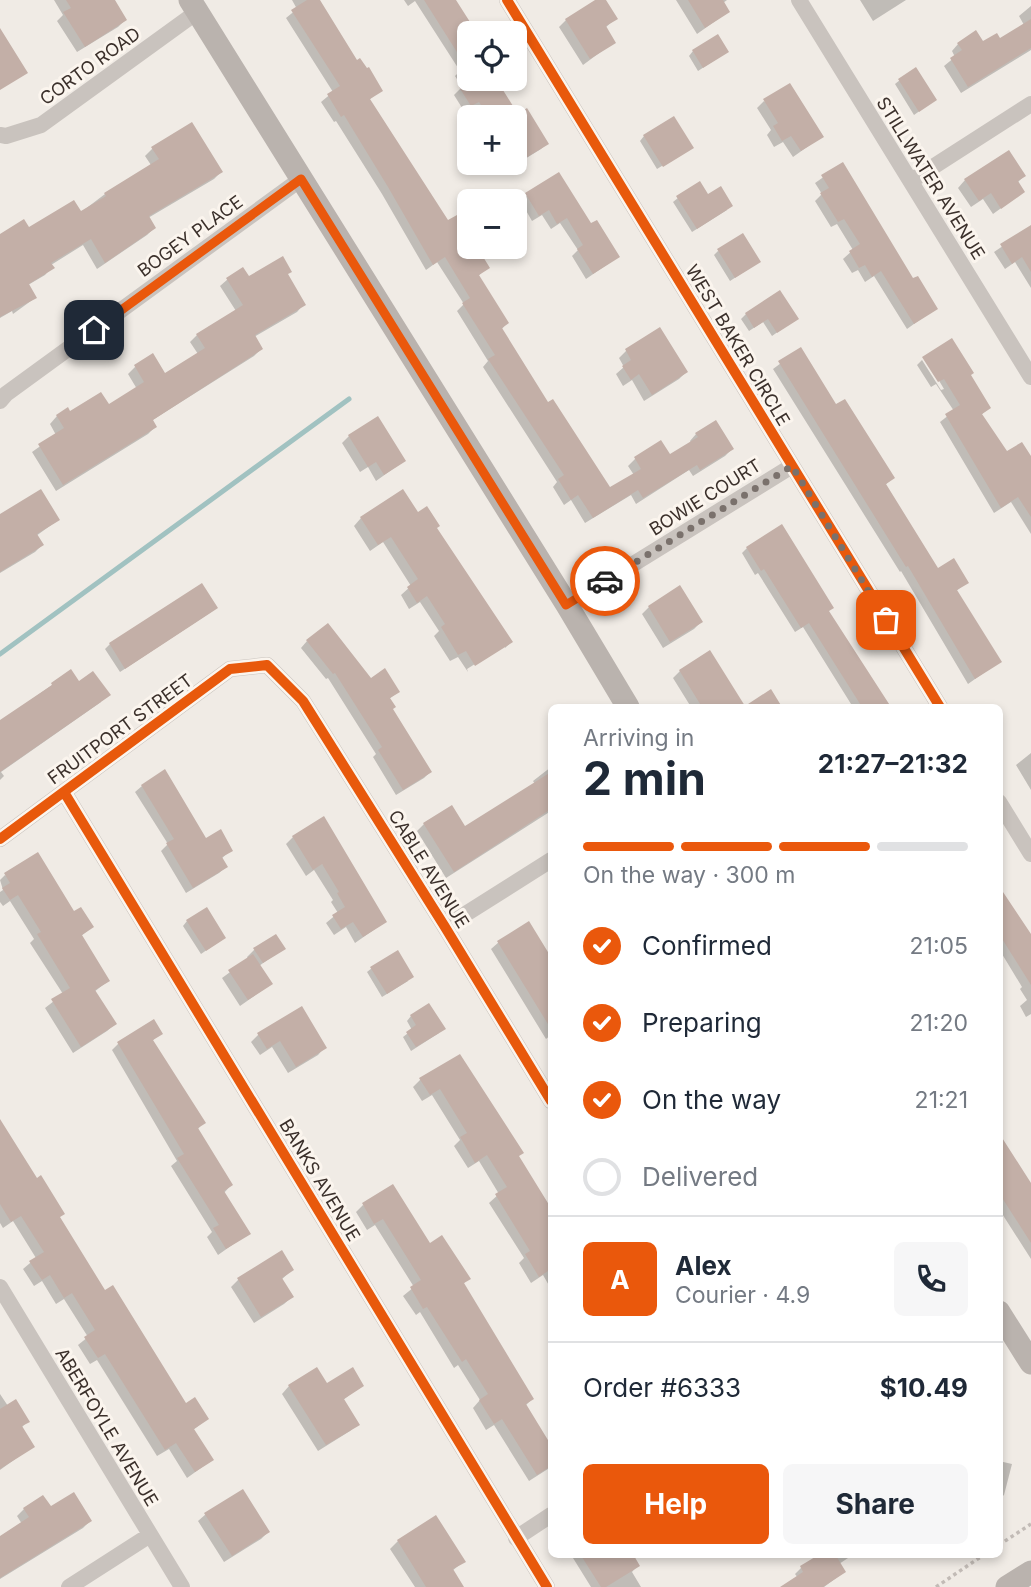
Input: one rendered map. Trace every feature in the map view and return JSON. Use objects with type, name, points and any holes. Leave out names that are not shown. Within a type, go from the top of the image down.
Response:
[{"type":"main road","points":[[194,6],[626,704]]},
{"type":"main road","points":[[1003,1318],[1031,1363]]},
{"type":"main road","points":[[1007,1587],[1031,1572]]},
{"type":"street","name":"WEST BAKER CIRCLE","points":[[507,0],[938,704]]},
{"type":"street","name":"STILLWATER AVENUE","points":[[799,0],[1031,377]]},
{"type":"street","name":"CORTO ROAD","points":[[0,135],[6,136],[41,125],[194,6]]},
{"type":"street","points":[[911,181],[1031,104]]},
{"type":"street","name":"BOGEY PLACE","points":[[0,401],[301,179]]},
{"type":"street","name":"BOWIE COURT","points":[[566,605],[792,466]]},
{"type":"street","name":"FRUITPORT STREET","points":[[0,839],[230,669],[267,665]]},
{"type":"street","name":"CABLE AVENUE","points":[[267,665],[303,701],[548,1096]]},
{"type":"street","name":"BANKS AVENUE","points":[[64,792],[547,1587]]},
{"type":"street","points":[[1003,808],[1031,853]]},
{"type":"street","points":[[445,927],[548,861]]},
{"type":"street","name":"ABERFOYLE AVENUE","points":[[0,1287],[182,1587]]},
{"type":"street","points":[[516,1538],[548,1517]]},
{"type":"street","points":[[69,1587],[150,1535]]},
{"type":"path","points":[[1003,1542],[1031,1524]]},
{"type":"path","points":[[936,1587],[979,1558]]},
{"type":"building","points":[[66,0],[115,0],[127,20],[85,47],[63,12],[71,8]]},
{"type":"building","points":[[307,0],[320,0],[357,60],[360,58],[367,68],[369,67],[383,91],[370,99],[448,220],[457,215],[457,259],[484,259],[490,268],[479,275],[509,323],[502,328],[548,402],[553,399],[610,487],[641,469],[634,457],[661,440],[670,454],[698,437],[695,433],[716,420],[734,449],[700,470],[697,465],[643,498],[638,490],[593,518],[578,495],[571,500],[558,479],[564,475],[488,359],[495,355],[462,303],[470,298],[445,257],[433,265],[344,115],[341,117],[327,94],[340,86],[291,10]]},
{"type":"building","points":[[424,0],[456,0],[469,21],[457,21],[457,52]]},
{"type":"building","points":[[595,0],[606,0],[618,19],[606,26],[616,43],[590,59],[565,19]]},
{"type":"building","points":[[688,0],[723,0],[730,12],[705,28]]},
{"type":"building","points":[[1031,19],[1031,48],[968,87],[950,58],[962,50],[957,43],[976,30],[983,41],[997,33],[1000,38]]},
{"type":"building","points":[[0,28],[28,73],[0,90]]},
{"type":"building","points":[[718,34],[729,52],[703,68],[692,50]]},
{"type":"building","points":[[916,67],[937,100],[919,112],[898,79]]},
{"type":"building","points":[[790,83],[824,137],[801,151],[791,136],[782,141],[773,126],[778,123],[763,99]]},
{"type":"building","points":[[462,91],[504,91],[512,105],[481,105],[479,102],[470,105]]},
{"type":"building","points":[[527,108],[549,144],[527,157]]},
{"type":"building","points":[[674,116],[694,148],[663,167],[643,135]]},
{"type":"building","points":[[192,122],[223,172],[149,216],[156,228],[105,263],[91,239],[51,263],[55,268],[29,284],[37,298],[0,317],[0,234],[24,219],[29,227],[74,200],[81,211],[106,196],[104,193],[159,159],[151,147]]},
{"type":"building","points":[[1009,150],[1026,176],[1018,181],[1025,192],[1001,209],[991,193],[979,201],[964,179]]},
{"type":"building","points":[[843,162],[913,278],[918,276],[938,309],[914,324],[881,271],[872,277],[865,265],[859,268],[849,251],[860,244],[844,219],[838,222],[820,193],[829,188],[821,175]]},
{"type":"building","points":[[559,172],[591,223],[597,220],[620,257],[593,274],[577,249],[583,245],[567,218],[557,224],[549,210],[539,216],[527,192]]},
{"type":"building","points":[[700,181],[708,194],[721,186],[733,206],[697,229],[676,196]]},
{"type":"building","points":[[1031,225],[1031,272],[1022,257],[1012,264],[1000,244]]},
{"type":"building","points":[[743,233],[761,262],[735,278],[717,249]]},
{"type":"building","points":[[283,256],[292,272],[288,274],[306,305],[255,335],[263,349],[153,420],[157,427],[63,485],[38,444],[64,428],[56,415],[68,407],[70,411],[101,392],[109,404],[144,382],[134,365],[153,353],[165,373],[205,348],[196,334],[243,305],[226,278],[243,267],[249,276]]},
{"type":"building","points":[[780,290],[799,319],[777,333],[768,319],[754,328],[745,313]]},
{"type":"building","points":[[660,327],[688,372],[652,395],[639,374],[631,380],[622,366],[631,360],[625,349]]},
{"type":"building","points":[[952,338],[974,373],[971,375],[991,408],[982,414],[1007,451],[1022,442],[1031,456],[1031,517],[1018,497],[1001,508],[945,414],[960,405],[944,379],[938,382],[922,357]]},
{"type":"building","points":[[801,347],[836,404],[845,399],[895,478],[886,484],[938,568],[954,558],[969,583],[957,590],[1002,662],[975,679],[908,566],[906,567],[778,361]]},
{"type":"building","points":[[378,416],[406,461],[384,475],[376,462],[368,467],[348,435]]},
{"type":"building","points":[[41,489],[60,520],[37,534],[44,545],[0,572],[0,514]]},
{"type":"building","points":[[403,489],[418,512],[427,506],[440,526],[437,528],[513,642],[475,666],[466,651],[458,655],[441,627],[445,624],[427,596],[417,603],[407,587],[418,579],[391,537],[378,545],[360,517]]},
{"type":"building","points":[[782,524],[834,608],[829,611],[889,704],[860,704],[809,623],[801,628],[764,569],[761,571],[746,547]]},
{"type":"building","points":[[202,583],[218,608],[125,669],[109,643]]},
{"type":"building","points":[[680,585],[703,622],[670,642],[648,606]]},
{"type":"building","points":[[328,623],[371,678],[385,668],[400,692],[390,698],[396,707],[393,709],[432,772],[403,790],[378,750],[382,747],[335,673],[333,674],[306,640]]},
{"type":"building","points":[[710,650],[744,704],[700,704],[679,670]]},
{"type":"building","points":[[71,669],[79,681],[93,671],[111,695],[0,772],[0,720]]},
{"type":"building","points":[[771,689],[780,704],[748,704]]},
{"type":"building","points":[[165,769],[206,838],[221,829],[233,851],[222,857],[228,867],[193,888],[166,843],[174,839],[141,785]]},
{"type":"building","points":[[548,774],[548,811],[454,872],[423,823],[452,805],[465,826]]},
{"type":"building","points":[[324,816],[387,922],[363,937],[353,922],[341,929],[332,915],[345,907],[337,893],[339,892],[322,864],[313,870],[292,836]]},
{"type":"building","points":[[38,852],[74,911],[81,907],[94,927],[82,935],[110,981],[95,990],[117,1024],[81,1047],[51,999],[70,988],[37,934],[41,932],[18,895],[10,900],[2,888],[10,883],[4,873]]},
{"type":"building","points":[[1003,892],[1031,934],[1031,985],[1003,940]]},
{"type":"building","points":[[207,907],[226,938],[206,951],[186,920]]},
{"type":"building","points":[[529,921],[548,952],[548,1024],[497,941]]},
{"type":"building","points":[[276,934],[286,949],[263,963],[253,948]]},
{"type":"building","points":[[398,950],[414,977],[387,994],[370,967]]},
{"type":"building","points":[[253,954],[273,984],[248,1000],[228,970]]},
{"type":"building","points":[[429,1003],[446,1029],[416,1047],[406,1032],[416,1025],[410,1015]]},
{"type":"building","points":[[302,1006],[327,1048],[296,1067],[280,1041],[267,1049],[257,1033]]},
{"type":"building","points":[[154,1019],[163,1034],[153,1040],[206,1123],[198,1128],[233,1185],[224,1191],[251,1234],[226,1249],[213,1228],[219,1225],[177,1158],[184,1154],[117,1042]]},
{"type":"building","points":[[460,1054],[524,1153],[519,1156],[548,1203],[548,1271],[539,1277],[525,1254],[530,1251],[495,1194],[507,1187],[487,1155],[475,1163],[460,1137],[467,1133],[440,1089],[430,1095],[419,1078]]},
{"type":"building","points":[[0,1119],[37,1178],[41,1175],[65,1214],[60,1217],[105,1290],[113,1285],[186,1403],[195,1397],[209,1419],[194,1429],[214,1460],[195,1472],[176,1443],[165,1450],[105,1354],[98,1358],[84,1337],[95,1330],[72,1293],[64,1298],[50,1275],[42,1280],[29,1261],[44,1252],[21,1216],[11,1222],[0,1204]]},
{"type":"building","points":[[1003,1139],[1031,1183],[1031,1243],[1003,1199]]},
{"type":"building","points":[[393,1184],[430,1243],[442,1235],[471,1279],[464,1283],[534,1399],[526,1404],[548,1440],[548,1468],[537,1475],[502,1419],[494,1424],[479,1400],[488,1394],[466,1359],[462,1362],[427,1307],[423,1309],[410,1287],[421,1280],[383,1219],[374,1224],[362,1203]]},
{"type":"building","points":[[282,1250],[294,1270],[282,1278],[294,1297],[261,1317],[237,1278]]},
{"type":"building","points":[[317,1367],[327,1383],[353,1367],[364,1386],[344,1399],[360,1425],[326,1445],[288,1385]]},
{"type":"building","points":[[16,1399],[30,1422],[22,1426],[35,1447],[0,1469],[0,1409]]},
{"type":"building","points":[[243,1489],[270,1532],[232,1556],[204,1513]]},
{"type":"building","points":[[74,1492],[92,1521],[0,1578],[0,1536],[29,1517],[23,1508],[43,1495],[51,1506]]},
{"type":"building","points":[[436,1515],[466,1562],[453,1569],[464,1587],[426,1587],[397,1540]]},
{"type":"building","points":[[583,1558],[635,1558],[640,1566],[606,1587],[601,1587]]},
{"type":"building","points":[[813,1558],[837,1558],[846,1572],[823,1587],[780,1587],[803,1572],[800,1566]]},
{"type":"waterway","points":[[0,654],[349,399]]},
{"type":"cycle path","points":[[507,0],[938,704]]},
{"type":"cycle path","points":[[0,839],[230,669],[267,665],[303,701],[548,1096]]},
{"type":"cycle path","points":[[64,792],[547,1587]]},
{"type":"way so far","points":[[605,581],[792,466],[886,620]]},
{"type":"route","points":[[94,330],[301,179],[566,605],[605,581]]}]
